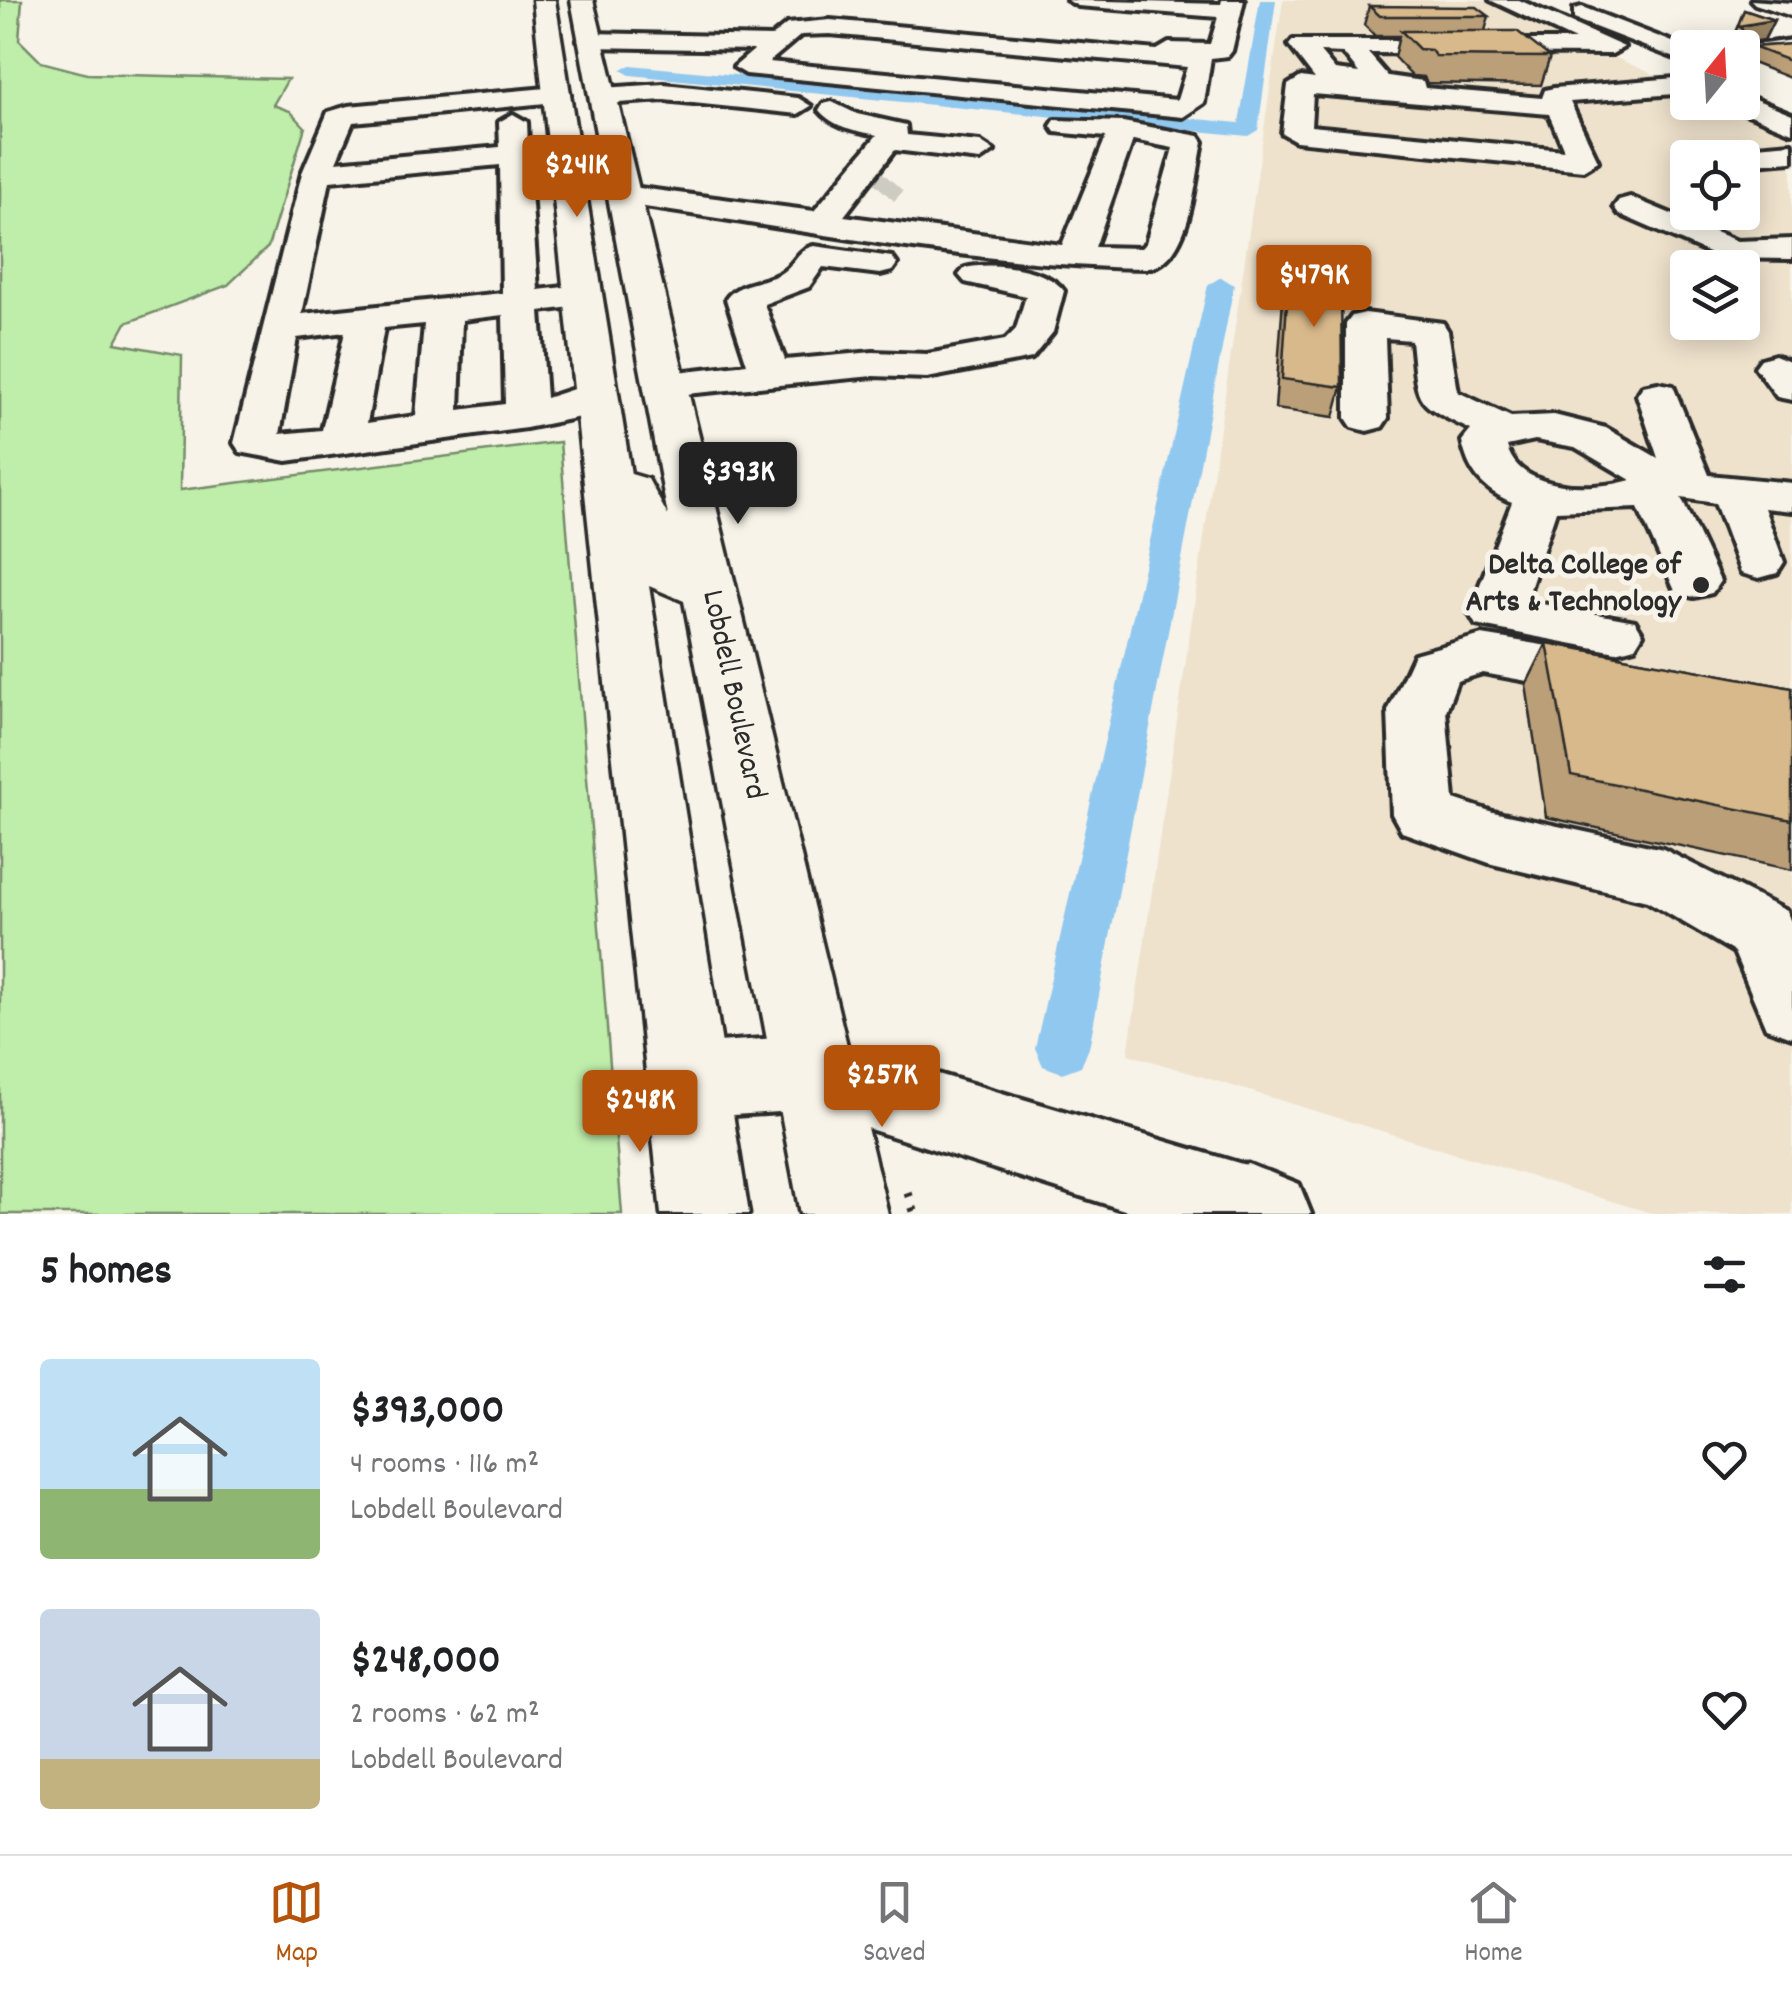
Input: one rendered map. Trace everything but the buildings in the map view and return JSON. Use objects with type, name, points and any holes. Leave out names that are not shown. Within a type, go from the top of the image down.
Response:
[{"type":"main road","points":[[590,38],[547,153],[582,296],[706,1214]]},
{"type":"main road","name":"Lobdell Boulevard","points":[[590,38],[810,1072],[876,1204]]},
{"type":"main road","points":[[547,153],[579,162],[589,191],[624,196]]},
{"type":"main road","points":[[595,394],[666,384]]},
{"type":"main road","points":[[606,475],[634,491],[644,532],[670,579],[688,587],[710,588]]},
{"type":"street","points":[[595,394],[570,408],[437,428],[288,448],[256,442],[318,173],[338,118],[459,104],[590,38],[779,37],[1214,53],[1220,51],[1226,37],[1232,6],[1078,0]]},
{"type":"street","points":[[1520,12],[1610,0]]},
{"type":"street","points":[[1762,0],[1792,10]]},
{"type":"street","points":[[1520,12],[1527,44],[1566,96],[1584,161],[1296,132],[1301,85],[1566,96]]},
{"type":"street","points":[[1520,12],[1670,63]]},
{"type":"street","points":[[1520,12],[1670,63]]},
{"type":"street","points":[[694,19],[779,37],[850,29],[1201,61],[1192,103],[1183,109],[746,67],[779,37]]},
{"type":"street","points":[[590,38],[664,92],[832,110],[1122,130],[1189,142],[1162,246],[1150,258],[1074,258],[827,216],[624,196]]},
{"type":"street","points":[[1527,44],[1570,48],[1606,44]]},
{"type":"street","points":[[1566,96],[1327,77],[1302,45],[1606,44]]},
{"type":"street","points":[[1350,46],[1380,83]]},
{"type":"street","points":[[1760,50],[1792,47]]},
{"type":"street","points":[[1570,48],[1614,81]]},
{"type":"street","points":[[1670,71],[1554,96],[1670,71]]},
{"type":"street","points":[[1763,91],[1792,124]]},
{"type":"street","points":[[455,160],[459,104]]},
{"type":"street","points":[[391,166],[402,108]]},
{"type":"street","points":[[827,216],[896,131],[848,120],[832,110]]},
{"type":"street","points":[[1074,258],[1122,130]]},
{"type":"street","points":[[882,148],[980,150]]},
{"type":"street","points":[[827,216],[866,203],[887,186],[895,170],[882,148]]},
{"type":"street","points":[[1760,155],[1792,152]]},
{"type":"street","points":[[318,173],[547,153],[521,303],[526,415]]},
{"type":"street","points":[[1630,207],[1732,251],[1792,250]]},
{"type":"street","points":[[666,384],[771,376],[872,364],[927,366],[1018,350],[1034,332],[1046,291],[1012,280],[814,256],[796,279],[744,299],[771,376]]},
{"type":"street","points":[[280,328],[582,296]]},
{"type":"street","points":[[437,428],[444,311]]},
{"type":"street","points":[[342,440],[367,318]]},
{"type":"street","points":[[1367,418],[1365,324],[1428,331],[1438,398],[1506,431]]},
{"type":"street","points":[[1658,395],[1684,484],[1694,581]]},
{"type":"street","points":[[1759,562],[1684,484],[1580,433],[1528,426],[1484,441],[1485,460],[1492,474],[1520,491],[1566,498],[1640,495],[1684,484],[1792,497]]},
{"type":"street","points":[[1538,494],[1496,613],[1616,634]]},
{"type":"street","points":[[1672,688],[1482,654],[1434,668],[1417,710],[1424,814],[1492,838],[1663,878],[1721,907],[1760,932],[1792,1004]]},
{"type":"street","points":[[688,1081],[810,1072],[1240,1212]]},
{"type":"path","points":[[876,1204],[915,1214]]},
{"type":"shaded area","points":[[1283,0],[1484,0],[1670,82],[1670,120],[1757,120],[1792,135],[1792,1214],[1654,1214],[1128,1054]]},
{"type":"green space","points":[[0,0],[22,0],[19,40],[41,62],[87,74],[288,79],[273,105],[290,111],[305,127],[268,247],[228,285],[126,323],[115,343],[182,355],[180,490],[560,442],[622,1214],[0,1214]]},
{"type":"waterway","points":[[630,70],[1248,130],[1268,0]]},
{"type":"waterway","points":[[1062,1048],[1221,285]]},
{"type":"tunnel","points":[[883,191],[892,181]]},
{"type":"place","name":"Delta College of Arts & Technology","points":[[1701,585]]}]
